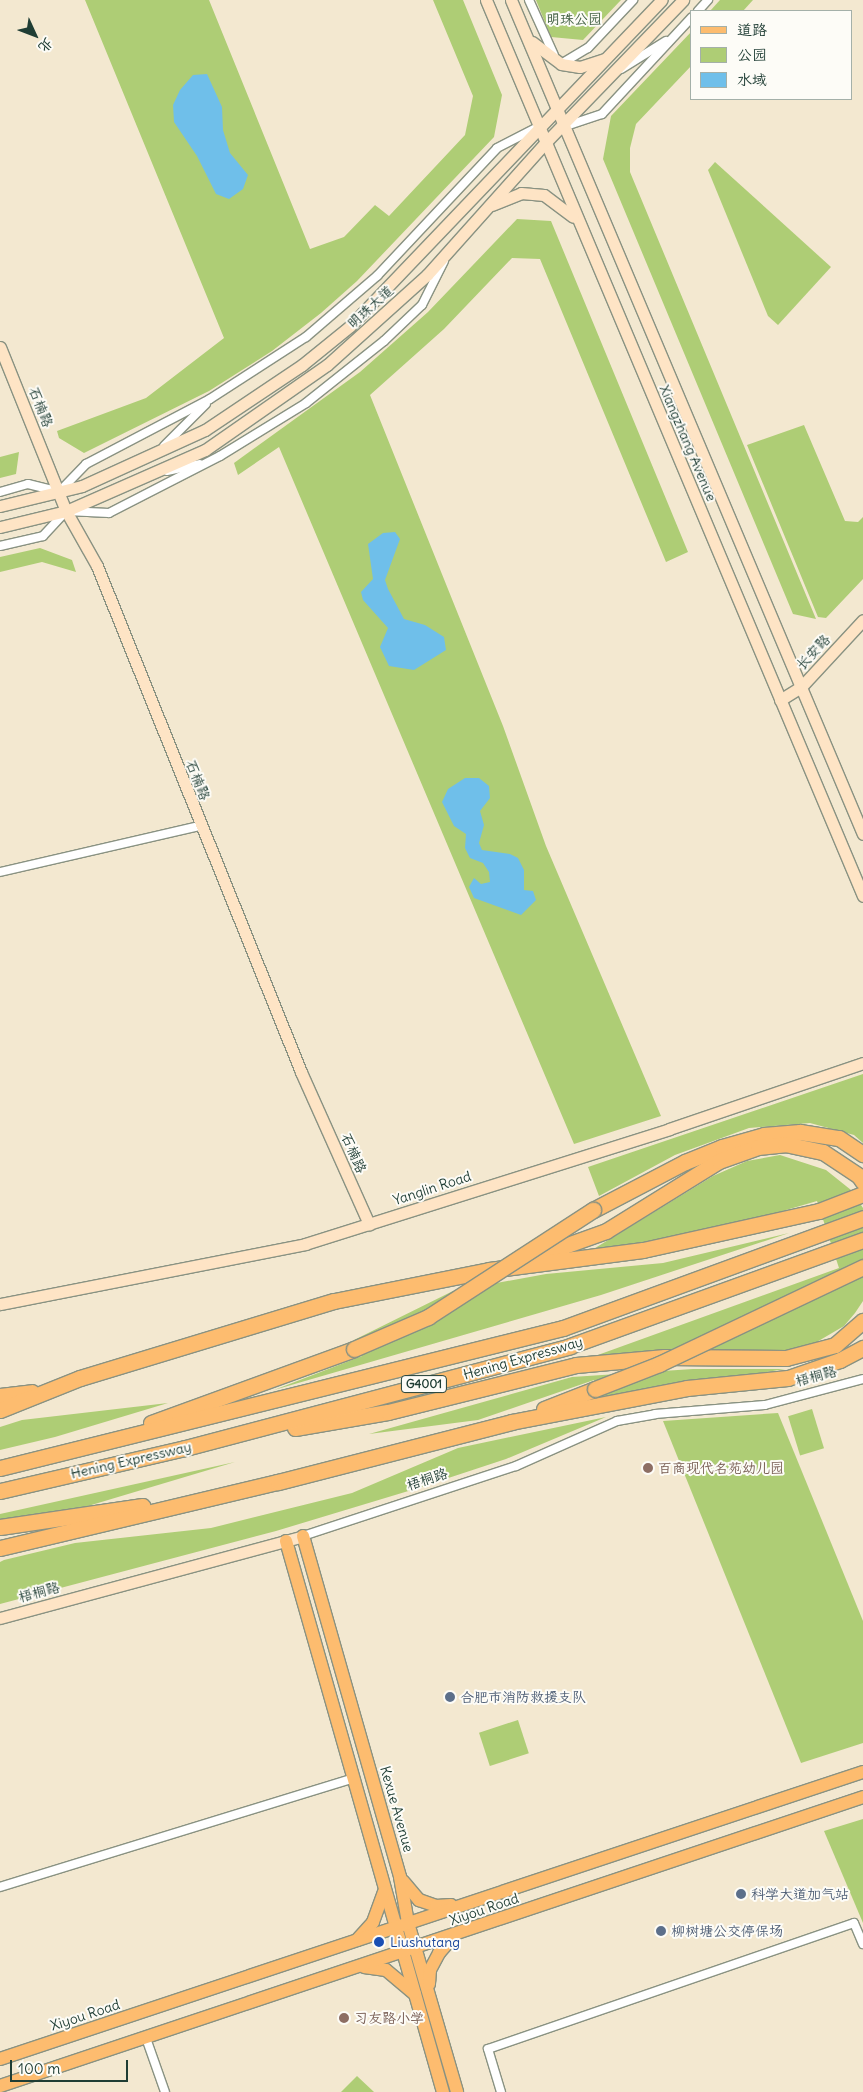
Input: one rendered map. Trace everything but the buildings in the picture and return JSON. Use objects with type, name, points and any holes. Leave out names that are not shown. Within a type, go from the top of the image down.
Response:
[{"type":"highway","points":[[72,1451],[354,1349],[428,1317],[593,1210],[685,1162],[764,1135],[800,1132],[840,1138],[863,1154]]},
{"type":"highway","points":[[489,1270],[570,1247],[606,1231],[719,1161],[758,1147],[785,1144],[823,1152],[859,1176],[863,1182]]},
{"type":"highway","points":[[0,1410],[80,1378],[334,1301],[489,1270],[643,1250],[819,1211],[863,1194]]},
{"type":"highway","name":"Hening Expressway","points":[[0,1468],[563,1328],[863,1218]]},
{"type":"highway","name":"Hening Expressway","points":[[0,1492],[207,1442],[570,1346],[863,1240]]},
{"type":"highway","points":[[510,1422],[659,1364],[863,1267]]},
{"type":"highway","points":[[207,1442],[388,1412],[576,1365],[665,1356],[786,1358],[835,1346],[863,1321]]},
{"type":"highway","points":[[0,1548],[510,1422],[687,1388],[788,1378],[840,1360],[863,1348]]},
{"type":"highway","points":[[0,1396],[54,1389]]},
{"type":"highway","points":[[0,1527],[125,1507],[184,1504]]},
{"type":"main road","name":"Xiangzhang Avenue","points":[[486,0],[863,896]]},
{"type":"main road","name":"Xiangzhang Avenue","points":[[512,0],[563,127],[863,834]]},
{"type":"main road","name":"明珠大道","points":[[0,506],[82,486],[205,430],[302,365],[350,326],[661,0]]},
{"type":"main road","name":"明珠大道","points":[[0,527],[66,511],[204,450],[327,365],[427,275],[545,143],[563,127],[683,0]]},
{"type":"main road","points":[[527,37],[543,54],[561,64],[580,67],[606,58]]},
{"type":"main road","points":[[488,207],[521,193],[544,195],[564,207],[578,222]]},
{"type":"main road","name":"石楠路","points":[[0,347],[66,511],[97,566],[200,826],[301,1072],[369,1224]]},
{"type":"main road","name":"长安路","points":[[780,700],[800,687],[863,620]]},
{"type":"main road","name":"Yanglin Road","points":[[0,1304],[305,1244],[863,1063]]},
{"type":"main road","name":"梧桐路","points":[[0,1618],[303,1536]]},
{"type":"main road","name":"Kexue Avenue","points":[[303,1536],[400,1877],[408,1923],[457,2092]]},
{"type":"main road","points":[[286,1541],[394,1928],[416,1995],[442,2092]]},
{"type":"main road","name":"Xiyou Road","points":[[0,2060],[863,1772]]},
{"type":"main road","name":"Xiyou Road","points":[[0,2086],[361,1967],[863,1797]]},
{"type":"main road","points":[[400,1877],[419,1900],[436,1906],[468,1903]]},
{"type":"main road","points":[[357,1940],[373,1922],[384,1892]]},
{"type":"main road","points":[[428,1989],[430,1970],[439,1953],[455,1935]]},
{"type":"main road","points":[[361,1967],[386,1970],[416,1995]]},
{"type":"street","points":[[528,0],[547,44],[561,64],[588,48],[634,0]]},
{"type":"street","points":[[650,11],[655,0]]},
{"type":"street","points":[[699,10],[708,0]]},
{"type":"street","points":[[563,127],[602,114],[690,20]]},
{"type":"street","points":[[613,74],[675,36]]},
{"type":"street","points":[[0,492],[28,484],[59,492],[86,464],[210,399],[306,337],[377,276],[497,148],[539,127]]},
{"type":"street","points":[[0,546],[43,536],[66,511],[109,513],[210,461],[306,403],[384,341],[422,305],[449,250]]},
{"type":"street","points":[[159,451],[210,399]]},
{"type":"street","points":[[145,476],[210,461]]},
{"type":"street","points":[[0,872],[200,826]]},
{"type":"street","name":"梧桐路","points":[[303,1536],[516,1466],[617,1421],[655,1414],[765,1405],[863,1379]]},
{"type":"street","points":[[0,1887],[352,1779]]},
{"type":"street","points":[[501,2092],[488,2049],[854,1923],[863,1944]]},
{"type":"street","points":[[146,2038],[165,2092]]},
{"type":"green space","points":[[85,0],[209,0],[310,249],[344,237],[375,205],[389,216],[465,135],[473,96],[433,0],[463,0],[502,95],[494,137],[357,281],[321,313],[272,351],[209,391],[84,453],[59,438],[57,431],[146,398],[224,338]]},
{"type":"green space","name":"明珠公园","points":[[536,0],[621,0],[583,40],[551,37]]},
{"type":"green space","points":[[720,0],[753,0],[744,10],[711,10]]},
{"type":"green space","points":[[690,33],[690,67],[636,124],[630,148],[630,172],[816,619],[793,614],[603,159],[611,116]]},
{"type":"green space","points":[[715,162],[831,267],[778,325],[768,316],[708,170]]},
{"type":"green space","points":[[517,219],[551,221],[688,552],[666,562],[540,259],[512,258],[444,329],[370,395],[503,726],[546,846],[661,1116],[574,1144],[279,447],[238,475],[234,463],[360,372],[428,312]]},
{"type":"green space","points":[[804,425],[845,521],[858,522],[863,517],[863,579],[826,618],[818,617],[747,445]]},
{"type":"green space","points":[[19,452],[16,474],[0,478],[0,457]]},
{"type":"green space","points":[[40,548],[72,560],[76,572],[42,562],[0,572],[0,557]]},
{"type":"green space","points":[[863,1074],[863,1143],[854,1135],[810,1123],[749,1128],[675,1155],[599,1196],[588,1167]]},
{"type":"green space","points":[[780,1155],[826,1170],[851,1190],[863,1208],[863,1301],[844,1326],[815,1343],[776,1353],[660,1350],[595,1356],[839,1268],[817,1201],[707,1233],[587,1253],[713,1176],[747,1161]]},
{"type":"green space","points":[[789,1233],[601,1295],[274,1390],[362,1356],[354,1340],[453,1291],[546,1274],[663,1263]]},
{"type":"green space","points":[[693,1369],[785,1369],[602,1398],[594,1380],[478,1420],[369,1434],[572,1377]]},
{"type":"green space","points":[[168,1403],[55,1437],[0,1450],[0,1427],[22,1420]]},
{"type":"green space","points":[[812,1409],[824,1448],[800,1456],[788,1416]]},
{"type":"green space","points":[[778,1413],[863,1621],[863,1743],[801,1763],[663,1421]]},
{"type":"green space","points":[[606,1417],[506,1459],[415,1489],[276,1531],[0,1604],[0,1562],[4,1560],[75,1543],[211,1528],[352,1493],[458,1448]]},
{"type":"green space","points":[[235,1462],[78,1509],[0,1522],[0,1514]]},
{"type":"green space","points":[[518,1720],[529,1753],[490,1766],[479,1733]]},
{"type":"green space","points":[[863,1819],[863,1923],[824,1831]]},
{"type":"green space","points":[[357,2076],[374,2092],[341,2092]]},
{"type":"water","points":[[207,74],[222,107],[223,130],[230,153],[248,175],[243,189],[229,199],[216,194],[197,156],[174,122],[173,105],[180,90],[193,75]]},
{"type":"water","points":[[395,532],[400,539],[385,580],[388,589],[404,619],[425,625],[444,637],[446,650],[414,670],[389,666],[380,647],[388,628],[363,600],[361,592],[373,579],[368,544],[383,533]]},
{"type":"water","points":[[465,778],[479,778],[489,786],[490,798],[480,811],[484,825],[479,843],[482,850],[510,854],[518,858],[524,870],[524,890],[533,891],[536,900],[521,915],[474,898],[469,887],[474,878],[481,884],[490,882],[489,872],[483,863],[470,858],[465,848],[466,834],[454,826],[442,802],[448,789]]},
{"type":"place","name":"百商现代名苑幼儿园","points":[[648,1468]]},
{"type":"place","name":"合肥市消防救援支队","points":[[450,1697]]},
{"type":"place","name":"科学大道加气站","points":[[741,1894]]},
{"type":"place","name":"柳树塘公交停保场","points":[[661,1931]]},
{"type":"place","name":"Liushutang","points":[[379,1942]]},
{"type":"place","name":"习友路小学","points":[[344,2018]]}]
